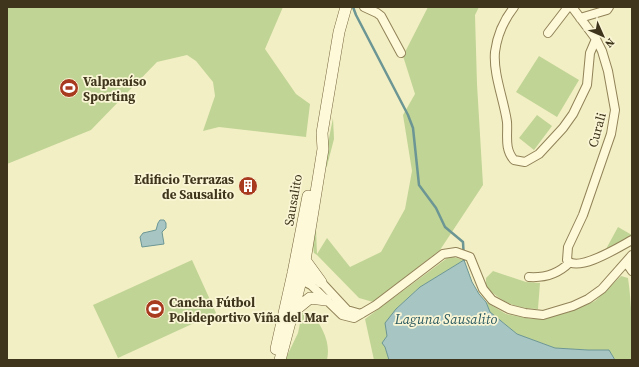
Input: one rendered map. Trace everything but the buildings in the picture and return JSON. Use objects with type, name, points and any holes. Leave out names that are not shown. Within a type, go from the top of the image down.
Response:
[{"type":"main road","name":"Sausalito","points":[[299,275],[316,148],[322,133],[340,32],[346,8]]},
{"type":"main road","name":"Sausalito","points":[[299,275],[305,260],[323,149],[322,133]]},
{"type":"main road","points":[[305,260],[321,282]]},
{"type":"main road","points":[[280,360],[294,311],[299,275]]},
{"type":"main road","points":[[273,360],[299,275]]},
{"type":"main road","points":[[294,311],[310,298],[326,300]]},
{"type":"street","points":[[364,7],[381,16],[400,53]]},
{"type":"street","points":[[514,7],[508,15],[497,43],[495,53],[496,66],[505,107],[508,149],[514,160],[525,162],[539,154],[563,128],[573,114],[587,85],[590,54],[596,39]]},
{"type":"street","points":[[548,33],[568,7]]},
{"type":"street","name":"Curali","points":[[569,263],[566,260],[568,247],[587,203],[614,124],[615,110],[608,70],[602,51],[596,39],[572,7]]},
{"type":"street","points":[[580,18],[607,10],[609,7]]},
{"type":"street","points":[[529,277],[552,275],[564,268],[569,263],[576,265],[591,260],[632,240]]},
{"type":"street","points":[[299,275],[336,310],[348,317],[354,318],[376,306],[443,254],[456,252],[471,259],[476,275],[483,289],[492,300],[509,309],[543,315],[573,306],[588,299],[602,289],[632,255]]},
{"type":"street","points":[[626,262],[632,271]]},
{"type":"street","points":[[299,275],[321,282],[347,310],[361,314]]},
{"type":"green space","name":"Valparaíso Sporting","points":[[7,7],[283,7],[265,49],[296,94],[310,104],[306,137],[219,127],[203,131],[215,96],[213,82],[196,61],[187,55],[157,62],[91,130],[7,164]]},
{"type":"green space","points":[[428,7],[479,7],[475,15],[477,84],[483,185],[440,250],[373,302],[359,298],[314,253],[314,238],[316,229],[317,254],[327,238],[350,267],[381,252],[405,209],[412,171],[403,115],[415,94],[403,56]]},
{"type":"green space","points":[[539,56],[579,80],[557,117],[516,92]]},
{"type":"green space","points":[[537,115],[552,126],[534,150],[519,138]]},
{"type":"green space","points":[[333,118],[334,139],[327,166],[322,173]]},
{"type":"green space","points":[[618,227],[632,236],[606,249]]},
{"type":"green space","points":[[450,256],[464,260],[420,287],[396,309],[385,347],[389,360],[374,360],[365,319]]},
{"type":"green space","name":"Cancha Fútbol Polideportivo Viña del Mar","points":[[192,260],[216,313],[118,358],[93,305]]},
{"type":"green space","points":[[493,271],[526,282],[540,283],[538,309],[523,308],[510,304],[498,297],[486,287],[486,278]]},
{"type":"green space","points":[[621,276],[628,278],[632,329],[632,360],[615,360],[609,350],[555,348],[517,334],[490,312],[486,302],[506,314],[532,319],[569,312],[595,301]]},
{"type":"green space","points":[[302,313],[312,313],[325,335],[328,347],[327,360],[285,360],[298,333]]},
{"type":"water","points":[[160,220],[164,220],[166,223],[166,228],[162,232],[164,244],[142,247],[140,237],[143,233],[156,230]]},
{"type":"water","name":"Laguna Sausalito","points":[[464,260],[472,282],[486,302],[490,312],[517,334],[555,348],[609,350],[615,360],[389,360],[385,347],[382,343],[387,336],[385,323],[396,309],[420,287]]},
{"type":"waterway","points":[[353,7],[408,115],[413,128],[419,185],[436,208],[445,227],[463,242],[464,260]]},
{"type":"place","name":"Valparaíso Sporting","points":[[69,88]]},
{"type":"place","name":"Edificio Terrazas de Sausalito","points":[[248,186]]},
{"type":"place","name":"Cancha Fútbol Polideportivo Viña del Mar","points":[[155,309]]}]
